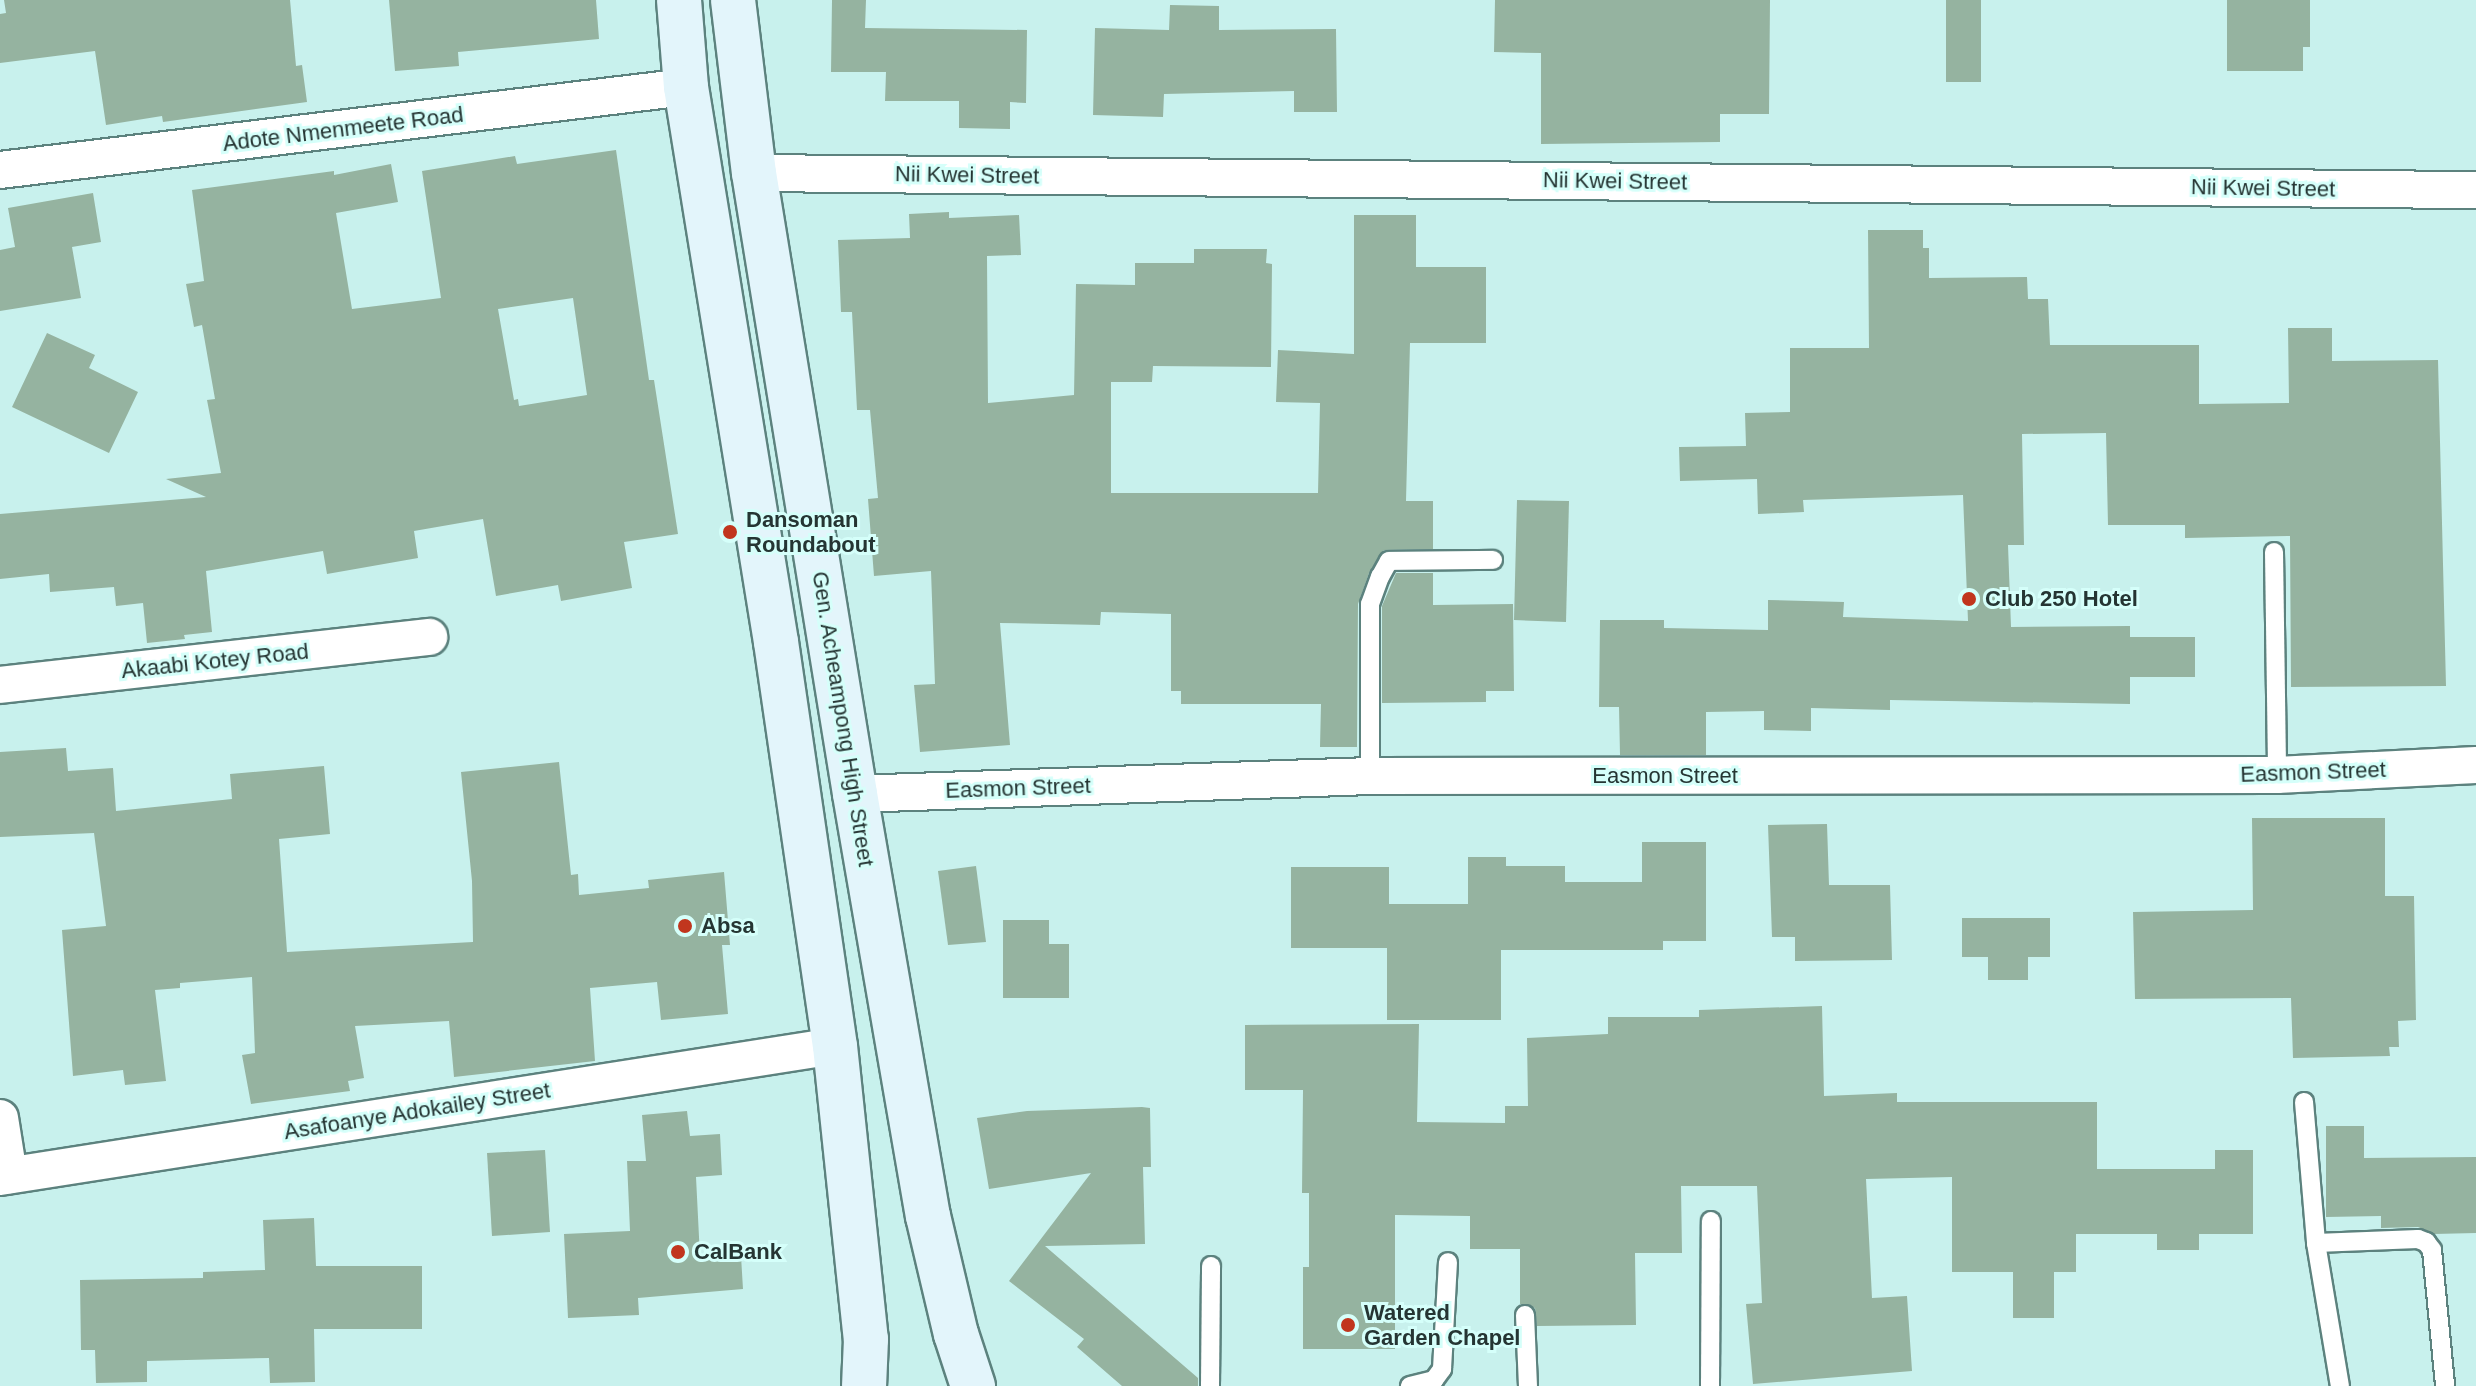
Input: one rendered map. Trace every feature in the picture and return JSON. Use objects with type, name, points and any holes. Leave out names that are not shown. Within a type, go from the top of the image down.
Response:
[{"type":"main road","points":[[679,0],[686,87],[774,627],[835,1046],[866,1339],[864,1386]]},
{"type":"main road","name":"Gen. Acheampong High Street","points":[[733,0],[754,173],[855,794],[928,1216],[956,1334],[973,1386]]},
{"type":"street","name":"Adote Nmenmeete Road","points":[[0,170],[686,87]]},
{"type":"street","name":"Nii Kwei Street","points":[[754,173],[2476,190]]},
{"type":"street","name":"Akaabi Kotey Road","points":[[0,685],[429,637]]},
{"type":"street","name":"Easmon Street","points":[[855,794],[1370,776],[2277,775],[2476,765]]},
{"type":"street","name":"Asafoanye Adokailey Street","points":[[5,1176],[835,1046]]},
{"type":"street","points":[[0,1118],[5,1176]]},
{"type":"lane","points":[[2274,552],[2277,775]]},
{"type":"lane","points":[[1370,776],[1370,604],[1389,561],[1493,560]]},
{"type":"lane","points":[[2304,1102],[2316,1243],[2340,1386]]},
{"type":"lane","points":[[1710,1386],[1711,1221]]},
{"type":"lane","points":[[2316,1243],[2418,1239],[2426,1242],[2432,1250],[2445,1386]]},
{"type":"lane","points":[[1410,1386],[1434,1380],[1442,1369],[1448,1262]]},
{"type":"lane","points":[[1210,1386],[1211,1266]]},
{"type":"lane","points":[[1525,1315],[1528,1386]]},
{"type":"building","points":[[4,0],[290,0],[296,66],[302,65],[307,102],[163,122],[162,116],[106,125],[95,51],[0,63],[0,14],[6,13]]},
{"type":"building","points":[[389,0],[596,0],[599,39],[458,52],[459,66],[395,71]]},
{"type":"building","points":[[832,0],[866,0],[865,28],[1027,30],[1026,103],[1010,102],[1010,129],[959,128],[959,101],[885,101],[886,72],[831,72]]},
{"type":"building","points":[[1495,0],[1770,0],[1769,114],[1720,114],[1720,142],[1541,144],[1541,53],[1494,52]]},
{"type":"building","points":[[1946,0],[1981,0],[1981,82],[1946,82]]},
{"type":"building","points":[[2227,0],[2310,0],[2310,47],[2303,47],[2303,71],[2227,71]]},
{"type":"building","points":[[1170,5],[1219,6],[1219,30],[1336,29],[1337,112],[1294,112],[1294,91],[1164,94],[1163,117],[1093,115],[1095,28],[1169,30]]},
{"type":"building","points":[[616,150],[649,380],[654,380],[678,534],[624,542],[632,588],[561,601],[558,585],[496,596],[483,519],[414,531],[418,558],[327,574],[323,551],[206,571],[212,632],[184,635],[185,639],[147,643],[143,603],[116,606],[114,587],[50,592],[49,574],[0,579],[0,514],[206,497],[166,479],[221,473],[207,400],[215,399],[202,325],[194,327],[186,284],[204,281],[192,190],[334,171],[334,175],[391,164],[398,202],[336,213],[352,309],[441,298],[422,171],[515,156],[517,164]],"holes":[[[573,298],[587,395],[519,406],[518,399],[514,400],[498,309]]]},
{"type":"building","points":[[93,193],[101,242],[72,247],[81,298],[0,311],[0,250],[15,247],[8,208]]},
{"type":"building","points":[[949,212],[949,218],[1019,215],[1021,255],[987,256],[988,403],[1074,395],[1076,284],[1135,285],[1135,263],[1194,263],[1194,249],[1267,249],[1266,263],[1272,264],[1271,367],[1153,366],[1152,382],[1111,382],[1111,493],[1318,493],[1320,403],[1276,402],[1278,350],[1354,354],[1354,215],[1416,215],[1416,267],[1486,267],[1486,343],[1410,343],[1406,501],[1433,501],[1433,549],[1384,550],[1369,573],[1358,604],[1357,747],[1320,747],[1321,704],[1181,704],[1181,691],[1171,691],[1171,614],[1101,612],[1100,625],[1000,623],[1010,745],[920,752],[914,685],[935,684],[931,571],[874,576],[868,499],[878,498],[870,410],[857,410],[852,312],[841,312],[838,240],[910,238],[909,214]]},
{"type":"building","points":[[1868,230],[1923,230],[1923,248],[1929,248],[1929,278],[2027,277],[2028,299],[2048,299],[2050,345],[2199,345],[2199,404],[2289,403],[2288,328],[2332,328],[2332,361],[2438,360],[2446,686],[2291,687],[2290,536],[2185,538],[2185,525],[2108,525],[2106,433],[2022,434],[2024,545],[2008,545],[2011,627],[2130,626],[2130,637],[2195,637],[2195,677],[2130,677],[2130,704],[1890,700],[1890,710],[1811,708],[1811,731],[1764,730],[1764,711],[1706,712],[1706,755],[1620,755],[1619,707],[1599,707],[1600,620],[1664,620],[1664,628],[1768,630],[1768,600],[1844,602],[1843,617],[1968,621],[1963,495],[1803,500],[1804,512],[1758,514],[1757,479],[1680,481],[1679,447],[1746,446],[1745,413],[1790,412],[1790,348],[1869,348]]},
{"type":"building","points":[[47,333],[95,355],[89,368],[138,392],[109,453],[12,407]]},
{"type":"building","points":[[1517,500],[1569,501],[1566,622],[1514,620]]},
{"type":"building","points":[[1396,573],[1433,573],[1433,605],[1513,604],[1514,691],[1486,691],[1486,702],[1382,703],[1382,606]]},
{"type":"building","points":[[66,748],[68,771],[113,768],[116,811],[232,799],[230,774],[324,766],[330,834],[279,839],[287,952],[473,942],[472,881],[461,772],[559,762],[571,875],[578,874],[579,895],[649,888],[648,880],[724,872],[730,945],[722,945],[728,1014],[661,1020],[657,982],[590,988],[595,1061],[454,1077],[449,1021],[355,1026],[364,1078],[348,1081],[350,1091],[251,1104],[242,1055],[255,1053],[252,977],[180,983],[180,988],[155,990],[166,1081],[125,1085],[123,1070],[73,1076],[62,930],[106,926],[94,833],[0,837],[0,752]]},
{"type":"building","points":[[2252,818],[2385,818],[2385,896],[2414,896],[2416,1020],[2398,1021],[2399,1047],[2389,1047],[2390,1056],[2293,1058],[2291,998],[2135,999],[2133,912],[2253,910]]},
{"type":"building","points":[[1827,824],[1829,885],[1890,885],[1892,960],[1795,961],[1795,937],[1772,937],[1768,825]]},
{"type":"building","points":[[1642,842],[1706,842],[1706,941],[1663,941],[1663,950],[1501,950],[1501,1020],[1387,1020],[1387,948],[1291,948],[1291,867],[1389,867],[1389,904],[1468,904],[1468,857],[1506,857],[1506,866],[1565,866],[1565,882],[1642,882]]},
{"type":"building","points":[[976,866],[986,942],[948,945],[938,871]]},
{"type":"building","points":[[1962,918],[2050,918],[2050,957],[2028,957],[2028,980],[1988,980],[1988,957],[1962,957]]},
{"type":"building","points":[[1003,920],[1049,920],[1049,944],[1069,944],[1069,998],[1003,998]]},
{"type":"building","points":[[1822,1006],[1824,1096],[1897,1093],[1897,1102],[2097,1102],[2097,1169],[2215,1169],[2215,1150],[2253,1150],[2253,1234],[2199,1234],[2199,1250],[2157,1250],[2157,1234],[2076,1234],[2076,1272],[2054,1272],[2054,1318],[2013,1318],[2013,1272],[1952,1272],[1952,1177],[1866,1179],[1872,1298],[1907,1296],[1912,1371],[1753,1384],[1746,1304],[1762,1303],[1757,1186],[1681,1186],[1682,1253],[1635,1253],[1636,1325],[1537,1326],[1535,1308],[1520,1304],[1520,1249],[1470,1249],[1470,1216],[1395,1215],[1395,1349],[1303,1349],[1303,1267],[1309,1267],[1309,1193],[1302,1193],[1303,1090],[1245,1090],[1245,1025],[1419,1024],[1417,1122],[1505,1123],[1505,1106],[1528,1106],[1527,1038],[1608,1034],[1608,1017],[1699,1017],[1699,1010]]},
{"type":"building","points":[[1150,1108],[1151,1167],[1143,1167],[1145,1244],[1045,1246],[1198,1378],[1198,1386],[1122,1386],[1077,1347],[1084,1339],[1009,1281],[1091,1173],[989,1189],[977,1118],[1027,1111]]},
{"type":"building","points":[[687,1111],[690,1136],[720,1134],[722,1175],[696,1177],[700,1257],[741,1256],[743,1289],[638,1298],[639,1315],[568,1318],[564,1234],[630,1231],[627,1161],[646,1161],[642,1115]]},
{"type":"building","points":[[2326,1126],[2364,1126],[2364,1158],[2476,1157],[2476,1233],[2434,1234],[2418,1227],[2381,1228],[2381,1216],[2326,1217]]},
{"type":"building","points":[[545,1150],[550,1232],[492,1236],[487,1153]]},
{"type":"building","points":[[314,1218],[316,1266],[422,1266],[422,1329],[314,1329],[315,1382],[270,1383],[269,1358],[147,1361],[147,1382],[96,1383],[95,1350],[81,1350],[80,1280],[203,1278],[203,1272],[265,1270],[263,1220]]},
{"type":"place","name":"Dansoman Roundabout","points":[[730,532]]},
{"type":"place","name":"Club 250 Hotel","points":[[1969,599]]},
{"type":"place","name":"Absa","points":[[685,926]]},
{"type":"place","name":"CalBank","points":[[678,1252]]},
{"type":"place","name":"Watered Garden Chapel","points":[[1348,1325]]}]
